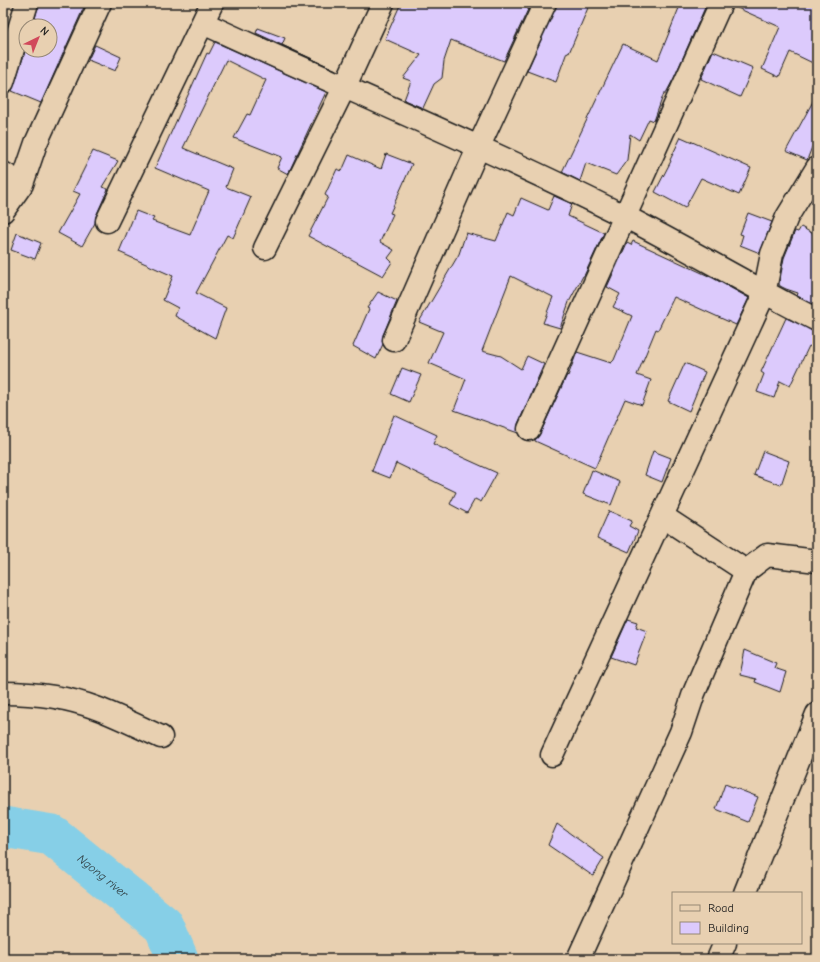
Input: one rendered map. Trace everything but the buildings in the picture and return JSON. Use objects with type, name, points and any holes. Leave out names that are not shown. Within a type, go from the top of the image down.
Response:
[{"type":"street","points":[[3,82],[26,3]]},
{"type":"street","points":[[3,211],[22,184],[36,143],[100,3]]},
{"type":"street","points":[[107,221],[212,3]]},
{"type":"street","points":[[265,248],[344,88],[383,3]]},
{"type":"street","points":[[394,340],[479,146],[545,3]]},
{"type":"street","points":[[529,429],[721,3]]},
{"type":"street","points":[[203,23],[344,88],[479,146],[625,217],[764,294],[817,320]]},
{"type":"street","points":[[552,755],[764,294],[772,254],[787,217],[817,168]]},
{"type":"street","points":[[3,173],[22,184]]},
{"type":"street","points":[[662,516],[746,571]]},
{"type":"street","points":[[578,959],[681,732],[694,693],[746,571],[767,554],[817,561]]},
{"type":"street","points":[[3,693],[18,693],[58,698],[96,707],[161,736]]},
{"type":"street","points":[[745,892],[817,714]]},
{"type":"street","points":[[718,959],[725,944]]},
{"type":"waterway","name":"Ngong river","points":[[3,827],[52,835],[164,926],[178,959]]}]
